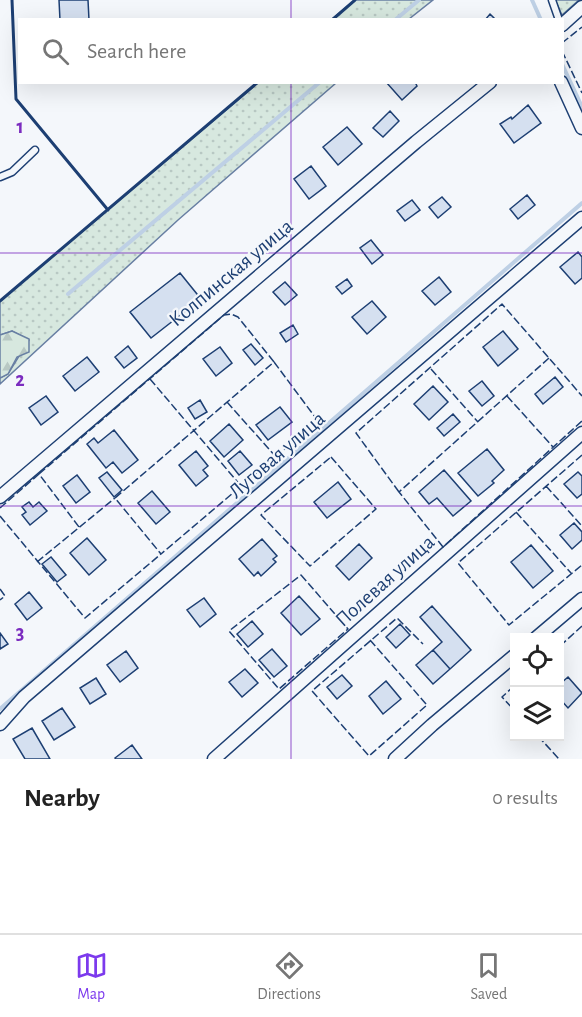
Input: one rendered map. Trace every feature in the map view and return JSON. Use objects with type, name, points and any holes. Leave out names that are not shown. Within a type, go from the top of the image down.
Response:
[{"type":"street","points":[[564,23],[582,8]]},
{"type":"street","name":"Колпинская улица","points":[[0,497],[488,84]]},
{"type":"street","points":[[562,84],[582,128]]},
{"type":"street","name":"Луговая улица","points":[[0,724],[24,697],[582,218]]},
{"type":"street","name":"Полевая улица","points":[[214,759],[582,433]]},
{"type":"street","points":[[542,633],[582,599]]},
{"type":"street","points":[[395,759],[510,659]]},
{"type":"lane","points":[[552,0],[558,18]]},
{"type":"lane","points":[[0,177],[12,172],[35,150]]},
{"type":"green space","points":[[355,0],[433,0],[410,18],[333,18]]},
{"type":"green space","points":[[555,0],[579,0],[562,15]]},
{"type":"green space","points":[[257,84],[335,84],[178,220],[0,384],[0,378],[8,374],[29,340],[12,331],[0,335],[0,301]]},
{"type":"green space","points":[[12,331],[29,339],[29,352],[17,357],[8,374],[0,378],[0,335]]},
{"type":"building","points":[[59,0],[88,0],[89,18],[60,18]]},
{"type":"building","points":[[388,84],[416,84],[417,86],[402,100]]},
{"type":"building","points":[[528,105],[541,123],[514,143],[500,124],[511,117],[512,119]]},
{"type":"building","points":[[390,111],[399,121],[383,137],[373,128]]},
{"type":"building","points":[[347,127],[362,144],[338,165],[323,147]]},
{"type":"building","points":[[311,166],[326,186],[309,199],[294,179]]},
{"type":"building","points":[[527,195],[535,205],[518,219],[510,209]]},
{"type":"building","points":[[442,197],[451,207],[438,218],[429,207]]},
{"type":"building","points":[[412,200],[420,210],[405,221],[397,211]]},
{"type":"building","points":[[371,240],[383,255],[372,264],[360,248]]},
{"type":"building","points":[[578,252],[582,257],[582,278],[575,284],[560,267]]},
{"type":"building","points":[[180,273],[201,299],[151,338],[130,312]]},
{"type":"building","points":[[439,277],[451,292],[435,305],[422,291]]},
{"type":"building","points":[[347,279],[352,286],[342,294],[336,287]]},
{"type":"building","points":[[285,282],[297,295],[285,305],[273,292]]},
{"type":"building","points":[[372,301],[386,317],[367,334],[352,317]]},
{"type":"building","points":[[293,325],[298,334],[286,342],[280,333]]},
{"type":"building","points":[[503,331],[518,349],[498,366],[483,347]]},
{"type":"building","points":[[251,344],[263,358],[255,365],[243,350]]},
{"type":"building","points":[[128,346],[137,358],[124,368],[115,357]]},
{"type":"building","points":[[220,347],[232,363],[216,376],[203,359]]},
{"type":"building","points":[[87,357],[99,372],[75,391],[63,376]]},
{"type":"building","points":[[555,377],[563,387],[543,404],[535,394]]},
{"type":"building","points":[[482,381],[494,396],[482,406],[469,391]]},
{"type":"building","points":[[433,386],[448,402],[429,420],[414,404]]},
{"type":"building","points":[[46,396],[58,412],[41,425],[29,408]]},
{"type":"building","points":[[200,400],[207,412],[195,419],[188,408]]},
{"type":"building","points":[[280,407],[292,422],[268,440],[256,425]]},
{"type":"building","points":[[453,414],[460,422],[444,436],[437,428]]},
{"type":"building","points":[[229,424],[243,440],[224,457],[210,441]]},
{"type":"building","points":[[114,430],[138,460],[122,473],[113,462],[106,468],[87,444],[94,438],[98,443]]},
{"type":"building","points":[[487,449],[504,470],[492,481],[494,483],[478,496],[458,473]]},
{"type":"building","points":[[196,451],[208,466],[203,470],[208,476],[196,486],[179,465]]},
{"type":"building","points":[[240,451],[252,465],[239,475],[228,461]]},
{"type":"building","points":[[444,470],[471,501],[453,516],[437,498],[429,504],[419,492]]},
{"type":"building","points":[[107,472],[122,490],[114,497],[99,478]]},
{"type":"building","points":[[578,472],[582,476],[582,494],[577,498],[564,484]]},
{"type":"building","points":[[77,475],[90,492],[76,503],[63,486]]},
{"type":"building","points":[[338,482],[351,499],[327,518],[314,502]]},
{"type":"building","points":[[152,491],[170,512],[156,524],[138,503]]},
{"type":"building","points":[[29,502],[33,507],[39,502],[47,511],[30,525],[22,515],[26,512],[22,507]]},
{"type":"building","points":[[574,523],[582,532],[582,540],[572,549],[560,535]]},
{"type":"building","points":[[87,538],[106,560],[89,575],[70,553]]},
{"type":"building","points":[[262,539],[277,556],[273,559],[276,562],[261,576],[258,572],[254,576],[239,559]]},
{"type":"building","points":[[359,544],[372,558],[349,580],[336,566]]},
{"type":"building","points":[[531,545],[553,571],[533,588],[511,562]]},
{"type":"building","points":[[51,557],[66,575],[57,582],[42,564]]},
{"type":"building","points":[[29,592],[42,608],[27,620],[15,604]]},
{"type":"building","points":[[299,596],[320,619],[301,635],[281,613]]},
{"type":"building","points":[[204,598],[216,614],[200,627],[187,610]]},
{"type":"building","points":[[432,606],[471,650],[450,669],[433,650],[442,642],[420,617]]},
{"type":"building","points":[[252,621],[263,634],[248,647],[237,634]]},
{"type":"building","points":[[400,624],[410,635],[396,648],[386,637]]},
{"type":"building","points":[[0,633],[8,644],[0,649]]},
{"type":"building","points":[[272,649],[287,666],[274,677],[259,660]]},
{"type":"building","points":[[433,650],[450,669],[433,684],[416,665]]},
{"type":"building","points":[[126,651],[138,668],[120,682],[107,665]]},
{"type":"building","points":[[245,669],[258,683],[242,697],[229,682]]},
{"type":"building","points":[[342,675],[352,686],[337,699],[327,687]]},
{"type":"building","points":[[568,677],[582,693],[568,708],[564,704],[564,680]]},
{"type":"building","points":[[96,678],[106,694],[90,704],[80,688]]},
{"type":"building","points":[[386,681],[401,699],[383,714],[369,696]]},
{"type":"building","points":[[62,708],[75,727],[54,740],[42,721]]},
{"type":"building","points":[[32,728],[50,759],[25,759],[13,739]]},
{"type":"building","points":[[132,745],[142,759],[115,758]]},
{"type":"waterway","points":[[397,18],[419,0]]},
{"type":"waterway","points":[[532,0],[540,18]]},
{"type":"waterway","points":[[564,68],[582,107]]},
{"type":"waterway","points":[[68,294],[318,84]]},
{"type":"waterway","points":[[0,709],[582,203]]},
{"type":"fence","points":[[564,41],[582,27]]},
{"type":"fence","points":[[564,55],[582,93]]},
{"type":"fence","points":[[399,492],[356,433],[502,304],[582,396]]},
{"type":"fence","points":[[39,474],[224,315],[231,314],[238,317],[274,362]]},
{"type":"fence","points":[[549,358],[399,492],[443,547],[582,421]]},
{"type":"fence","points":[[274,362],[318,421],[161,554],[115,498],[274,362]]},
{"type":"fence","points":[[431,369],[478,422]]},
{"type":"fence","points":[[150,379],[241,486]]},
{"type":"fence","points":[[507,396],[553,447]]},
{"type":"fence","points":[[227,402],[276,457]]},
{"type":"fence","points":[[582,455],[458,563],[509,625],[582,565]]},
{"type":"fence","points":[[331,457],[376,509],[310,566],[261,515],[331,457]]},
{"type":"fence","points":[[0,508],[39,474],[79,527]]},
{"type":"fence","points":[[546,486],[582,526]]},
{"type":"fence","points":[[37,562],[115,498]]},
{"type":"fence","points":[[516,512],[571,573]]},
{"type":"fence","points":[[0,516],[85,618],[161,554]]},
{"type":"fence","points":[[301,575],[348,629],[279,689],[229,631],[301,575]]},
{"type":"fence","points":[[0,589],[5,596],[0,600]]},
{"type":"fence","points":[[370,640],[427,705],[369,756],[312,691],[397,618],[423,644]]},
{"type":"fence","points":[[564,642],[582,626]]},
{"type":"fence","points":[[510,690],[502,697],[510,706]]},
{"type":"fence","points":[[543,741],[559,759]]},
{"type":"wall","points":[[12,0],[16,99],[108,210]]},
{"type":"wall","points":[[334,18],[355,0]]},
{"type":"wall","points":[[0,301],[256,84]]}]
